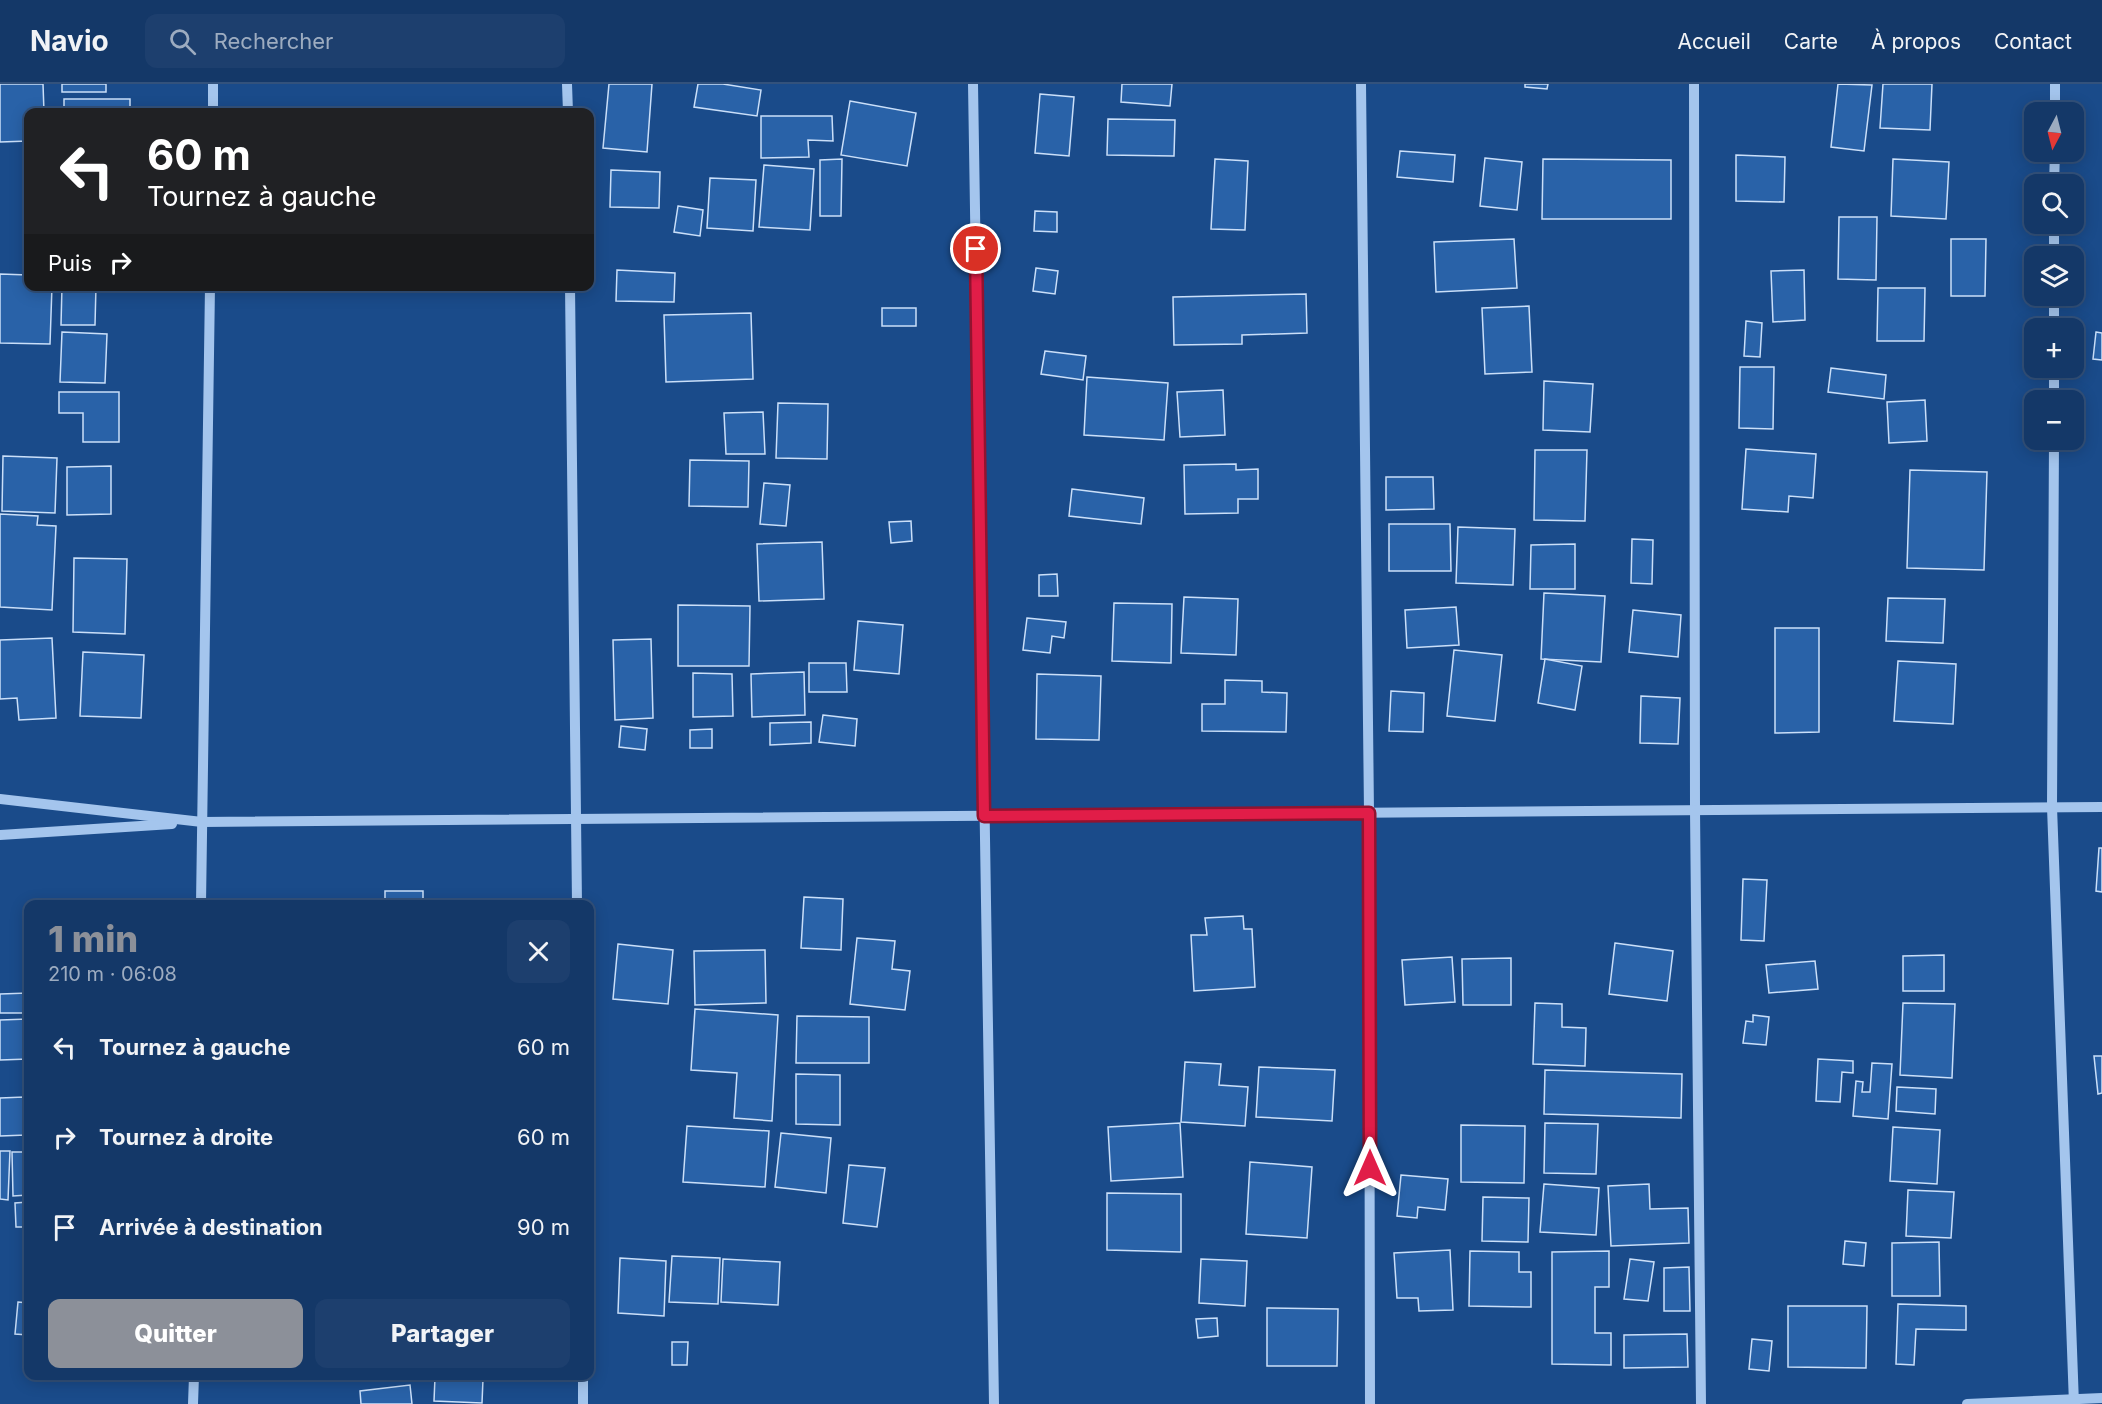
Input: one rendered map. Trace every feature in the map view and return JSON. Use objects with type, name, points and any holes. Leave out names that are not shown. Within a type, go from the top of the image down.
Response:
[{"type":"street","points":[[213,84],[213,108]]},
{"type":"street","points":[[567,84],[568,108]]},
{"type":"street","points":[[973,84],[994,1404]]},
{"type":"street","points":[[1361,84],[1369,813],[1370,1404]]},
{"type":"street","points":[[1694,84],[1695,810],[1701,1404]]},
{"type":"street","points":[[2055,84],[2055,102]]},
{"type":"street","points":[[201,900],[210,291]]},
{"type":"street","points":[[570,291],[577,900]]},
{"type":"street","points":[[2054,450],[2052,807],[2074,1401]]},
{"type":"street","points":[[0,799],[202,822]]},
{"type":"street","points":[[0,835],[202,822],[2102,807]]},
{"type":"street","points":[[193,1404],[194,1380]]},
{"type":"street","points":[[583,1380],[583,1404]]},
{"type":"street","points":[[1967,1404],[2102,1398]]},
{"type":"building","points":[[0,84],[43,84],[44,108],[24,108],[24,141],[0,142]]},
{"type":"building","points":[[62,84],[106,84],[106,92],[62,92]]},
{"type":"building","points":[[609,84],[652,84],[647,152],[603,148]]},
{"type":"building","points":[[698,84],[723,84],[761,90],[757,116],[694,107]]},
{"type":"building","points":[[1122,84],[1172,84],[1170,106],[1121,102]]},
{"type":"building","points":[[1525,84],[1548,84],[1547,89],[1525,87]]},
{"type":"building","points":[[1838,84],[1872,85],[1864,151],[1831,147]]},
{"type":"building","points":[[1883,84],[1932,84],[1930,130],[1880,128]]},
{"type":"building","points":[[1040,94],[1074,97],[1069,156],[1035,153]]},
{"type":"building","points":[[64,99],[130,99],[130,108],[64,108]]},
{"type":"building","points":[[850,101],[916,113],[907,166],[841,155]]},
{"type":"building","points":[[761,116],[832,116],[833,141],[808,140],[809,157],[761,158]]},
{"type":"building","points":[[1108,119],[1175,120],[1174,156],[1107,155]]},
{"type":"building","points":[[1400,151],[1455,155],[1453,182],[1397,177]]},
{"type":"building","points":[[1736,155],[1785,157],[1784,202],[1736,201]]},
{"type":"building","points":[[1485,158],[1522,162],[1517,210],[1480,206]]},
{"type":"building","points":[[842,159],[841,216],[820,216],[820,160]]},
{"type":"building","points":[[1215,159],[1248,161],[1245,230],[1211,229]]},
{"type":"building","points":[[1543,159],[1671,160],[1671,219],[1542,219]]},
{"type":"building","points":[[1893,159],[1949,162],[1946,219],[1891,216]]},
{"type":"building","points":[[764,165],[814,169],[810,230],[759,227]]},
{"type":"building","points":[[611,170],[660,172],[659,208],[610,207]]},
{"type":"building","points":[[710,178],[756,180],[753,231],[707,228]]},
{"type":"building","points":[[678,206],[703,210],[700,236],[674,232]]},
{"type":"building","points":[[1035,211],[1057,212],[1057,232],[1034,231]]},
{"type":"building","points":[[1839,217],[1877,217],[1876,280],[1838,279]]},
{"type":"building","points":[[1514,239],[1517,288],[1436,292],[1434,242]]},
{"type":"building","points":[[1951,239],[1986,239],[1985,296],[1951,296]]},
{"type":"building","points":[[1036,268],[1058,271],[1055,294],[1033,291]]},
{"type":"building","points":[[617,270],[675,273],[674,302],[616,301]]},
{"type":"building","points":[[1804,270],[1805,320],[1773,322],[1771,271]]},
{"type":"building","points":[[0,274],[24,275],[24,291],[52,291],[50,344],[0,343]]},
{"type":"building","points":[[1878,288],[1925,288],[1924,341],[1877,341]]},
{"type":"building","points":[[62,291],[96,291],[95,325],[61,325]]},
{"type":"building","points":[[1306,294],[1307,333],[1242,335],[1242,344],[1174,345],[1173,297]]},
{"type":"building","points":[[1529,306],[1532,372],[1485,374],[1482,308]]},
{"type":"building","points":[[882,308],[916,308],[916,326],[882,326]]},
{"type":"building","points":[[751,313],[753,379],[666,382],[664,315]]},
{"type":"building","points":[[1746,321],[1762,323],[1760,357],[1744,356]]},
{"type":"building","points":[[62,332],[107,334],[105,383],[60,382]]},
{"type":"building","points":[[2096,332],[2102,333],[2102,360],[2093,359]]},
{"type":"building","points":[[1045,351],[1086,356],[1083,380],[1041,374]]},
{"type":"building","points":[[1740,367],[1774,367],[1773,429],[1739,428]]},
{"type":"building","points":[[1831,368],[1886,375],[1884,399],[1828,392]]},
{"type":"building","points":[[1087,377],[1168,383],[1164,440],[1084,435]]},
{"type":"building","points":[[1544,381],[1593,384],[1590,432],[1543,430]]},
{"type":"building","points":[[1223,390],[1225,435],[1180,437],[1177,392]]},
{"type":"building","points":[[59,392],[119,392],[119,442],[83,442],[83,413],[59,413]]},
{"type":"building","points":[[1925,400],[1927,441],[1889,443],[1887,402]]},
{"type":"building","points":[[778,403],[828,404],[827,459],[776,458]]},
{"type":"building","points":[[763,412],[765,454],[726,454],[724,413]]},
{"type":"building","points":[[1746,449],[1816,454],[1813,498],[1789,496],[1788,512],[1742,509]]},
{"type":"building","points":[[1535,450],[1587,450],[1585,521],[1534,520]]},
{"type":"building","points":[[3,456],[57,458],[55,513],[2,511]]},
{"type":"building","points":[[690,460],[749,461],[748,507],[689,506]]},
{"type":"building","points":[[1236,464],[1236,470],[1258,469],[1258,499],[1238,499],[1238,513],[1185,514],[1184,465]]},
{"type":"building","points":[[111,466],[111,514],[67,515],[67,467]]},
{"type":"building","points":[[1910,470],[1987,472],[1984,570],[1907,568]]},
{"type":"building","points":[[1386,477],[1433,477],[1434,509],[1386,510]]},
{"type":"building","points":[[764,483],[790,485],[786,526],[760,524]]},
{"type":"building","points":[[1072,489],[1144,498],[1141,524],[1069,516]]},
{"type":"building","points":[[0,514],[38,516],[37,525],[56,526],[52,610],[0,607]]},
{"type":"building","points":[[911,521],[912,541],[891,543],[889,522]]},
{"type":"building","points":[[1389,524],[1450,524],[1451,571],[1389,571]]},
{"type":"building","points":[[1458,527],[1515,529],[1513,585],[1456,583]]},
{"type":"building","points":[[1632,539],[1653,540],[1652,584],[1631,583]]},
{"type":"building","points":[[822,542],[824,599],[759,601],[757,544]]},
{"type":"building","points":[[1575,544],[1575,589],[1530,589],[1531,545]]},
{"type":"building","points":[[74,558],[127,559],[125,634],[73,632]]},
{"type":"building","points":[[1057,574],[1058,596],[1039,596],[1039,575]]},
{"type":"building","points":[[1544,593],[1605,596],[1601,662],[1541,659]]},
{"type":"building","points":[[1184,597],[1238,599],[1236,655],[1181,653]]},
{"type":"building","points":[[1888,598],[1945,599],[1943,643],[1886,641]]},
{"type":"building","points":[[1114,603],[1172,604],[1171,663],[1112,661]]},
{"type":"building","points":[[678,605],[750,606],[749,666],[678,666]]},
{"type":"building","points":[[1456,607],[1459,645],[1407,648],[1405,610]]},
{"type":"building","points":[[1633,610],[1681,615],[1678,657],[1629,652]]},
{"type":"building","points":[[1027,618],[1066,622],[1064,638],[1052,636],[1050,653],[1023,650]]},
{"type":"building","points":[[858,621],[903,625],[899,674],[854,670]]},
{"type":"building","points":[[1775,628],[1819,628],[1819,732],[1775,733]]},
{"type":"building","points":[[52,638],[56,718],[19,720],[17,698],[0,699],[0,640]]},
{"type":"building","points":[[651,639],[653,718],[615,720],[613,640]]},
{"type":"building","points":[[1454,650],[1502,655],[1495,721],[1447,716]]},
{"type":"building","points":[[83,652],[144,655],[141,718],[80,716]]},
{"type":"building","points":[[1545,659],[1582,666],[1575,710],[1538,703]]},
{"type":"building","points":[[1898,661],[1956,664],[1953,724],[1894,721]]},
{"type":"building","points":[[809,663],[846,663],[847,692],[809,692]]},
{"type":"building","points":[[804,672],[805,715],[752,717],[751,674]]},
{"type":"building","points":[[693,673],[732,674],[733,716],[693,717]]},
{"type":"building","points":[[1037,674],[1101,676],[1099,740],[1036,739]]},
{"type":"building","points":[[1225,680],[1262,681],[1262,692],[1287,693],[1286,732],[1202,731],[1202,704],[1225,704]]},
{"type":"building","points":[[1391,691],[1424,693],[1423,732],[1389,731]]},
{"type":"building","points":[[1641,696],[1680,698],[1678,744],[1640,743]]},
{"type":"building","points":[[823,715],[857,719],[855,746],[819,742]]},
{"type":"building","points":[[811,722],[811,743],[770,745],[770,723]]},
{"type":"building","points":[[621,726],[647,729],[645,750],[619,747]]},
{"type":"building","points":[[712,729],[712,748],[690,748],[690,730]]},
{"type":"building","points":[[2099,848],[2102,848],[2102,892],[2096,891]]},
{"type":"building","points":[[1743,879],[1767,880],[1764,941],[1741,940]]},
{"type":"building","points":[[385,891],[423,891],[423,900],[385,900]]},
{"type":"building","points":[[804,897],[843,899],[841,950],[801,948]]},
{"type":"building","points":[[1243,916],[1244,929],[1252,929],[1255,987],[1194,991],[1191,935],[1207,935],[1205,918]]},
{"type":"building","points":[[857,938],[895,941],[892,969],[910,971],[905,1010],[850,1004]]},
{"type":"building","points":[[1615,943],[1673,951],[1667,1001],[1609,994]]},
{"type":"building","points":[[618,944],[673,950],[668,1004],[613,999]]},
{"type":"building","points":[[765,950],[766,1003],[695,1005],[694,951]]},
{"type":"building","points":[[1944,955],[1944,991],[1903,991],[1903,956]]},
{"type":"building","points":[[1452,957],[1455,1002],[1405,1005],[1402,960]]},
{"type":"building","points":[[1511,958],[1511,1005],[1463,1005],[1462,959]]},
{"type":"building","points":[[1815,961],[1818,989],[1769,993],[1766,965]]},
{"type":"building","points":[[24,993],[24,1013],[0,1013],[0,994]]},
{"type":"building","points":[[1535,1003],[1562,1004],[1562,1027],[1586,1028],[1585,1066],[1533,1064]]},
{"type":"building","points":[[1903,1003],[1955,1004],[1952,1078],[1900,1075]]},
{"type":"building","points":[[695,1009],[778,1015],[772,1121],[734,1118],[737,1073],[691,1070]]},
{"type":"building","points":[[1753,1015],[1769,1017],[1766,1045],[1743,1043],[1746,1021],[1753,1022]]},
{"type":"building","points":[[797,1016],[869,1017],[869,1063],[796,1063]]},
{"type":"building","points":[[24,1019],[24,1059],[0,1060],[0,1020]]},
{"type":"building","points":[[2094,1056],[2102,1056],[2102,1093],[2098,1094]]},
{"type":"building","points":[[1818,1059],[1853,1061],[1853,1073],[1842,1072],[1840,1102],[1816,1101]]},
{"type":"building","points":[[1185,1062],[1221,1064],[1219,1085],[1248,1087],[1245,1126],[1181,1122]]},
{"type":"building","points":[[1872,1063],[1892,1064],[1888,1119],[1853,1116],[1856,1081],[1863,1082],[1862,1092],[1870,1092]]},
{"type":"building","points":[[1259,1067],[1335,1070],[1332,1121],[1256,1117]]},
{"type":"building","points":[[1545,1070],[1682,1074],[1681,1118],[1544,1114]]},
{"type":"building","points":[[796,1074],[840,1075],[840,1125],[796,1124]]},
{"type":"building","points":[[1897,1087],[1936,1089],[1935,1114],[1896,1111]]},
{"type":"building","points":[[24,1097],[24,1135],[0,1136],[0,1098]]},
{"type":"building","points":[[1180,1123],[1183,1177],[1111,1181],[1108,1127]]},
{"type":"building","points":[[1545,1123],[1598,1124],[1596,1174],[1544,1173]]},
{"type":"building","points":[[1461,1125],[1525,1126],[1524,1183],[1461,1182]]},
{"type":"building","points":[[687,1126],[769,1131],[765,1187],[683,1182]]},
{"type":"building","points":[[1893,1127],[1940,1130],[1937,1184],[1890,1181]]},
{"type":"building","points":[[781,1133],[831,1138],[826,1193],[775,1187]]},
{"type":"building","points":[[0,1151],[10,1151],[8,1200],[0,1199]]},
{"type":"building","points":[[12,1152],[24,1152],[24,1195],[13,1196]]},
{"type":"building","points":[[1250,1162],[1312,1167],[1307,1238],[1246,1234]]},
{"type":"building","points":[[849,1165],[885,1168],[877,1227],[843,1223]]},
{"type":"building","points":[[1401,1175],[1448,1179],[1445,1210],[1418,1207],[1417,1218],[1397,1216]]},
{"type":"building","points":[[1544,1184],[1599,1188],[1596,1235],[1540,1232]]},
{"type":"building","points":[[1649,1184],[1650,1209],[1688,1208],[1689,1243],[1611,1246],[1608,1186]]},
{"type":"building","points":[[1908,1190],[1954,1192],[1951,1238],[1906,1236]]},
{"type":"building","points":[[1107,1193],[1181,1194],[1181,1252],[1107,1250]]},
{"type":"building","points":[[1483,1197],[1529,1198],[1528,1242],[1482,1241]]},
{"type":"building","points":[[24,1202],[24,1227],[16,1227],[15,1203]]},
{"type":"building","points":[[1845,1241],[1866,1243],[1864,1266],[1843,1264]]},
{"type":"building","points":[[1939,1242],[1940,1296],[1892,1296],[1892,1243]]},
{"type":"building","points":[[1450,1250],[1453,1310],[1419,1311],[1418,1298],[1397,1298],[1394,1253]]},
{"type":"building","points":[[1470,1251],[1519,1252],[1519,1272],[1531,1272],[1531,1307],[1469,1306]]},
{"type":"building","points":[[1609,1251],[1609,1287],[1595,1287],[1595,1333],[1611,1333],[1611,1365],[1552,1364],[1552,1252]]},
{"type":"building","points":[[672,1256],[720,1258],[718,1304],[669,1302]]},
{"type":"building","points":[[620,1258],[666,1261],[664,1316],[618,1313]]},
{"type":"building","points":[[723,1259],[780,1262],[778,1305],[721,1302]]},
{"type":"building","points":[[1201,1259],[1247,1261],[1245,1306],[1199,1303]]},
{"type":"building","points":[[1630,1259],[1654,1262],[1648,1301],[1624,1299]]},
{"type":"building","points":[[1689,1267],[1690,1311],[1664,1311],[1664,1268]]},
{"type":"building","points":[[18,1302],[24,1303],[24,1335],[15,1334]]},
{"type":"building","points":[[1898,1304],[1966,1306],[1966,1330],[1916,1329],[1914,1365],[1896,1364]]},
{"type":"building","points":[[1788,1306],[1867,1306],[1866,1368],[1788,1367]]},
{"type":"building","points":[[1267,1308],[1338,1309],[1337,1366],[1267,1366]]},
{"type":"building","points":[[1217,1318],[1218,1336],[1198,1338],[1196,1319]]},
{"type":"building","points":[[1687,1334],[1688,1367],[1624,1368],[1624,1335]]},
{"type":"building","points":[[1752,1339],[1772,1341],[1769,1371],[1749,1369]]},
{"type":"building","points":[[672,1342],[688,1342],[687,1365],[672,1365]]},
{"type":"building","points":[[435,1380],[483,1380],[482,1403],[434,1401]]},
{"type":"building","points":[[410,1385],[412,1404],[361,1404],[360,1391]]},
{"type":"route","points":[[976,249],[984,816],[1369,813],[1370,1168]]}]
